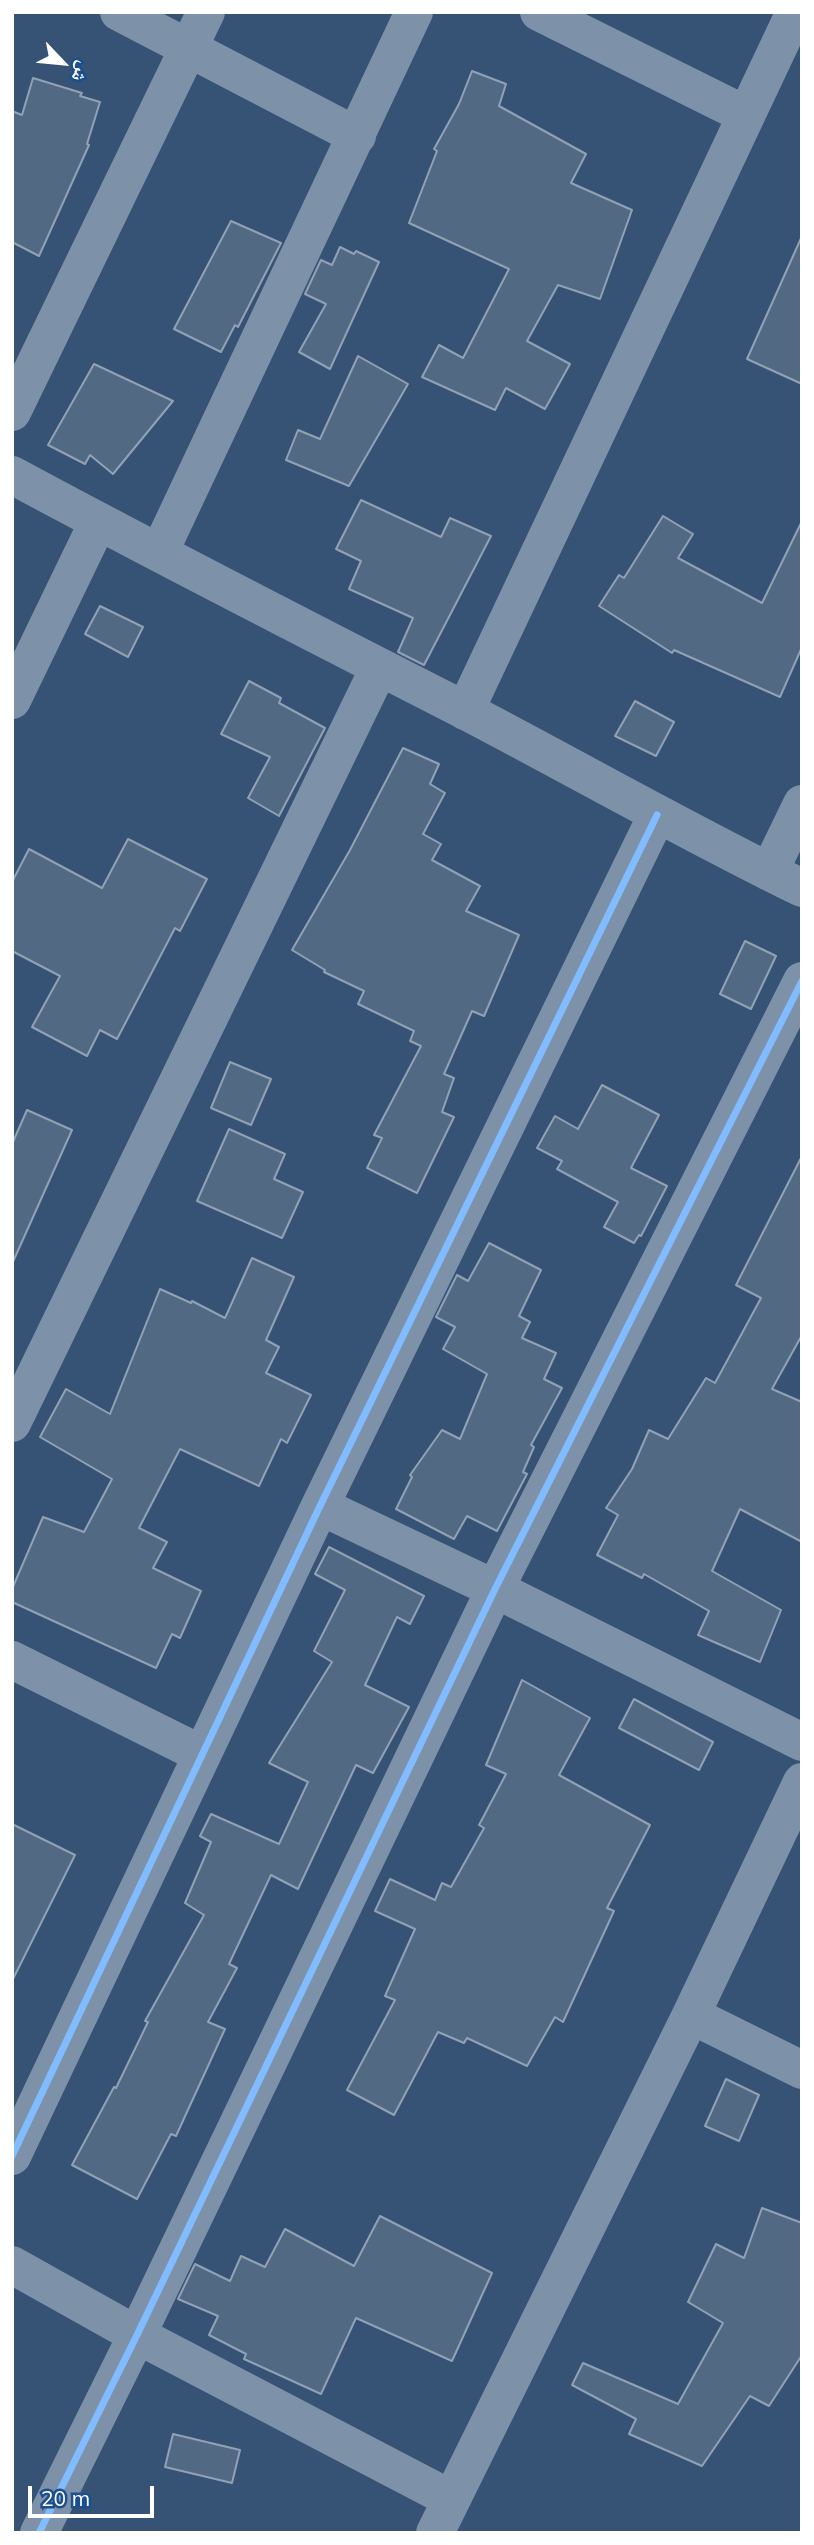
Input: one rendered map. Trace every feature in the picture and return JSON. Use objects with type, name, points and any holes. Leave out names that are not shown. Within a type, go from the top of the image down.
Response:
[{"type":"street","points":[[118,12],[357,136]]},
{"type":"street","points":[[12,412],[206,12]]},
{"type":"street","points":[[159,554],[414,12]]},
{"type":"street","points":[[539,12],[746,115]]},
{"type":"street","points":[[465,711],[795,12]]},
{"type":"street","points":[[12,475],[785,880],[802,804]]},
{"type":"street","points":[[12,700],[98,522]]},
{"type":"street","points":[[12,1423],[379,668]]},
{"type":"street","points":[[12,2156],[320,1506],[657,815]]},
{"type":"street","points":[[39,2533],[137,2335],[495,1589],[802,981]]},
{"type":"street","points":[[320,1506],[495,1589],[802,1742]]},
{"type":"street","points":[[12,1660],[201,1754]]},
{"type":"street","points":[[12,2265],[137,2335],[443,2516],[691,2015],[802,1782]]},
{"type":"street","points":[[691,2015],[802,2070]]},
{"type":"building","points":[[472,71],[506,84],[499,106],[586,154],[571,183],[632,210],[600,299],[558,285],[527,341],[570,364],[545,409],[506,388],[495,410],[422,377],[439,345],[463,358],[509,269],[409,223],[437,151],[434,149],[459,104]]},
{"type":"building","points":[[33,78],[82,93],[80,96],[100,102],[87,144],[89,145],[39,256],[12,242],[12,111],[22,115]]},
{"type":"building","points":[[231,221],[281,243],[238,327],[235,325],[221,352],[174,329]]},
{"type":"building","points":[[802,236],[802,384],[747,359]]},
{"type":"building","points":[[340,247],[379,262],[330,369],[299,352],[326,304],[305,294],[321,260],[332,265]]},
{"type":"building","points":[[358,356],[408,384],[349,486],[286,460],[298,430],[320,439]]},
{"type":"building","points":[[94,364],[173,401],[113,474],[90,455],[85,464],[48,445]]},
{"type":"building","points":[[361,500],[441,537],[450,518],[491,536],[424,665],[398,652],[413,618],[349,589],[361,561],[336,549]]},
{"type":"building","points":[[663,516],[693,534],[678,558],[762,603],[802,521],[802,647],[780,697],[674,650],[672,653],[599,606],[619,575],[624,578]]},
{"type":"building","points":[[100,606],[143,627],[128,657],[85,634]]},
{"type":"building","points":[[249,681],[281,698],[279,703],[325,728],[279,816],[248,798],[270,757],[221,734]]},
{"type":"building","points":[[635,701],[674,722],[656,756],[615,736]]},
{"type":"building","points":[[403,748],[439,764],[430,784],[445,793],[423,834],[441,844],[432,860],[480,886],[466,911],[519,935],[484,1016],[472,1011],[444,1074],[454,1078],[442,1112],[454,1117],[417,1193],[367,1168],[382,1138],[374,1135],[421,1046],[410,1041],[414,1031],[358,1004],[364,991],[324,972],[325,970],[292,950],[350,850]]},
{"type":"building","points":[[128,839],[207,879],[180,931],[175,928],[117,1039],[100,1030],[87,1056],[32,1027],[60,976],[12,951],[12,882],[29,849],[102,888]]},
{"type":"building","points":[[745,941],[776,956],[751,1009],[720,994]]},
{"type":"building","points":[[230,1062],[271,1079],[251,1125],[211,1108]]},
{"type":"building","points":[[602,1085],[659,1115],[631,1168],[667,1186],[641,1236],[639,1235],[634,1243],[604,1227],[618,1202],[557,1169],[562,1161],[537,1148],[555,1116],[578,1129]]},
{"type":"building","points":[[27,1110],[72,1130],[12,1264],[12,1144]]},
{"type":"building","points":[[229,1129],[285,1154],[274,1179],[303,1192],[282,1238],[197,1201]]},
{"type":"building","points":[[802,1156],[802,1335],[772,1389],[802,1402],[802,1542],[740,1509],[712,1571],[781,1610],[760,1662],[698,1635],[709,1611],[644,1574],[642,1578],[597,1555],[618,1515],[606,1508],[632,1469],[649,1430],[668,1439],[706,1378],[715,1383],[761,1298],[736,1285]]},
{"type":"building","points":[[489,1243],[541,1270],[519,1316],[530,1322],[522,1338],[556,1353],[544,1379],[562,1388],[531,1445],[534,1447],[523,1472],[527,1474],[497,1531],[467,1516],[454,1539],[396,1509],[412,1477],[410,1475],[442,1430],[460,1439],[487,1374],[443,1349],[455,1327],[436,1317],[457,1275],[468,1281]]},
{"type":"building","points":[[252,1258],[294,1277],[266,1340],[279,1347],[266,1373],[311,1395],[287,1443],[281,1439],[259,1486],[180,1449],[139,1528],[167,1542],[153,1568],[201,1591],[180,1638],[172,1634],[156,1668],[12,1602],[12,1589],[43,1517],[84,1532],[112,1479],[40,1437],[66,1389],[110,1414],[160,1289],[225,1318]]},
{"type":"building","points":[[329,1547],[424,1596],[410,1624],[397,1617],[365,1685],[409,1707],[373,1773],[356,1765],[298,1889],[271,1875],[229,1964],[237,1968],[208,2022],[225,2029],[176,2136],[171,2134],[137,2199],[72,2165],[114,2087],[116,2088],[148,2022],[145,2021],[204,1915],[185,1903],[211,1842],[200,1836],[211,1814],[279,1844],[308,1782],[269,1763],[332,1662],[314,1651],[345,1590],[315,1574]]},
{"type":"building","points":[[522,1680],[590,1718],[559,1775],[650,1825],[607,1908],[614,1911],[563,2022],[555,2017],[527,2066],[467,2038],[464,2043],[438,2032],[394,2115],[347,2090],[395,2000],[385,1996],[415,1929],[375,1911],[390,1879],[435,1900],[442,1883],[451,1887],[484,1828],[479,1825],[506,1774],[486,1765]]},
{"type":"building","points":[[634,1699],[713,1742],[699,1770],[619,1728]]},
{"type":"building","points":[[12,1824],[75,1855],[12,1981]]},
{"type":"building","points":[[726,2079],[759,2095],[739,2141],[705,2126]]},
{"type":"building","points":[[762,2208],[802,2223],[802,2355],[769,2406],[750,2396],[702,2466],[629,2434],[636,2419],[572,2385],[583,2363],[678,2404],[723,2323],[688,2302],[716,2244],[744,2258]]},
{"type":"building","points":[[380,2216],[492,2273],[452,2361],[356,2318],[321,2394],[244,2359],[246,2354],[209,2335],[218,2316],[178,2299],[195,2264],[230,2281],[241,2256],[265,2267],[285,2229],[354,2266]]},
{"type":"building","points":[[173,2434],[240,2450],[232,2483],[165,2467]]},
{"type":"cycle path","points":[[12,2156],[320,1506],[657,815]]},
{"type":"cycle path","points":[[39,2533],[137,2335],[495,1589],[802,981]]}]
